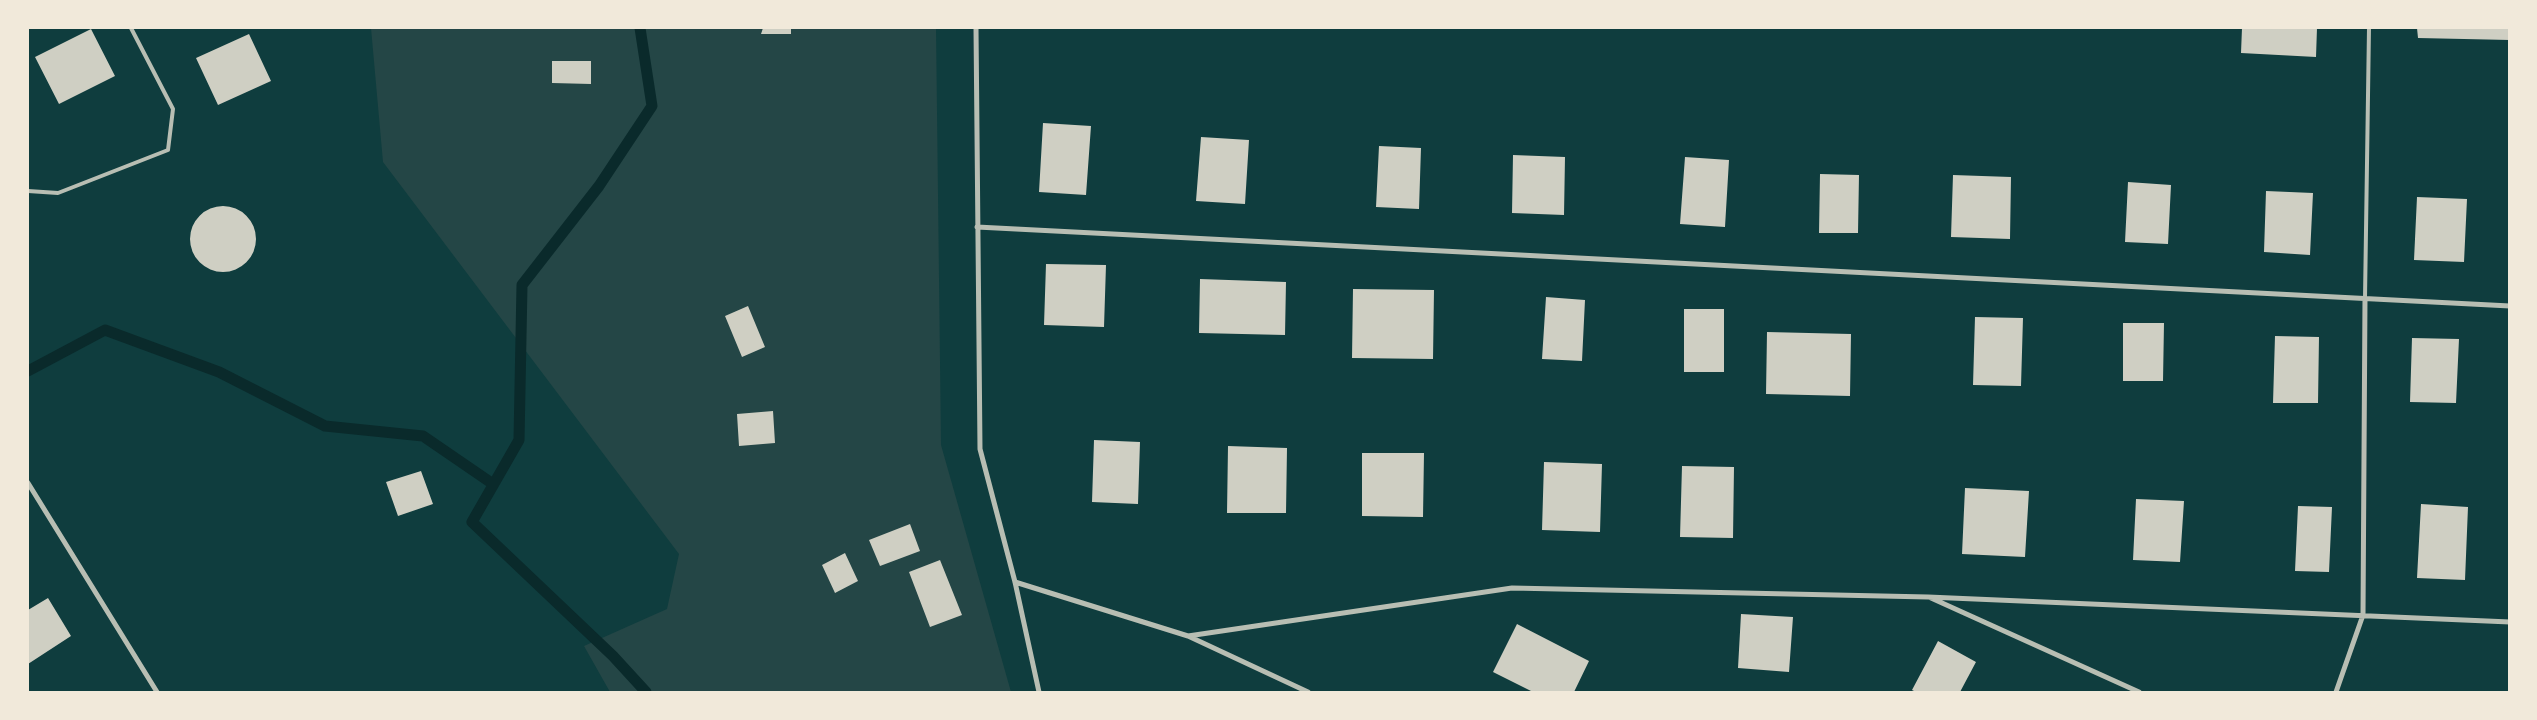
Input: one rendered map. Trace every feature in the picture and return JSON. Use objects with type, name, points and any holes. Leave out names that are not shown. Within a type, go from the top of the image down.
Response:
[{"type":"street","points":[[976,28],[980,449],[1015,582],[1038,692]]},
{"type":"street","points":[[977,227],[2510,306]]},
{"type":"street","points":[[2336,692],[2363,615],[2365,298]]},
{"type":"street","points":[[28,483],[157,692]]},
{"type":"street","points":[[1015,582],[1188,636],[1308,692]]},
{"type":"street","points":[[1188,636],[1512,588],[1928,597],[2510,622]]},
{"type":"street","points":[[1928,597],[2139,692]]},
{"type":"lane","points":[[28,191],[58,193],[168,150],[173,109],[130,28]]},
{"type":"lane","points":[[2365,298],[2369,28]]},
{"type":"shaded area","points":[[371,28],[936,28],[941,445],[1011,692],[610,692],[584,646],[667,609],[679,554],[383,162]]},
{"type":"building","points":[[763,28],[791,28],[791,34],[761,34]]},
{"type":"building","points":[[2242,28],[2317,28],[2316,57],[2241,53]]},
{"type":"building","points":[[2417,28],[2510,28],[2510,40],[2418,38]]},
{"type":"building","points":[[91,29],[115,76],[59,104],[35,57]]},
{"type":"building","points":[[249,34],[271,81],[218,105],[196,58]]},
{"type":"building","points":[[552,61],[591,61],[591,84],[552,83]]},
{"type":"building","points":[[1043,123],[1091,126],[1086,195],[1039,192]]},
{"type":"building","points":[[1201,137],[1249,140],[1245,204],[1196,201]]},
{"type":"building","points":[[1379,146],[1421,148],[1419,209],[1376,207]]},
{"type":"building","points":[[1513,155],[1565,157],[1564,215],[1512,213]]},
{"type":"building","points":[[1685,157],[1729,160],[1725,227],[1680,224]]},
{"type":"building","points":[[1820,174],[1859,175],[1858,233],[1819,233]]},
{"type":"building","points":[[1953,175],[2011,177],[2010,239],[1951,237]]},
{"type":"building","points":[[2128,182],[2171,185],[2168,244],[2125,242]]},
{"type":"building","points":[[2266,191],[2313,193],[2310,255],[2264,252]]},
{"type":"building","points":[[2417,197],[2467,199],[2464,262],[2414,260]]},
{"type":"building","points":[[217,206],[229,206],[241,211],[251,221],[256,233],[254,252],[241,267],[229,272],[217,272],[205,267],[195,257],[190,245],[190,233],[195,221],[205,211]]},
{"type":"building","points":[[1046,264],[1106,265],[1104,327],[1044,325]]},
{"type":"building","points":[[1200,279],[1286,282],[1285,335],[1199,333]]},
{"type":"building","points":[[1353,289],[1434,290],[1433,359],[1352,358]]},
{"type":"building","points":[[1546,297],[1585,300],[1582,361],[1542,359]]},
{"type":"building","points":[[748,306],[765,347],[742,357],[725,316]]},
{"type":"building","points":[[1684,309],[1724,309],[1724,372],[1684,372]]},
{"type":"building","points":[[1975,317],[2023,318],[2021,386],[1973,385]]},
{"type":"building","points":[[2123,323],[2164,323],[2163,381],[2123,381]]},
{"type":"building","points":[[1767,332],[1851,334],[1850,396],[1766,394]]},
{"type":"building","points":[[2275,336],[2319,337],[2318,403],[2273,403]]},
{"type":"building","points":[[2412,338],[2459,339],[2456,403],[2410,402]]},
{"type":"building","points":[[773,411],[775,443],[739,446],[737,414]]},
{"type":"building","points":[[1094,440],[1140,442],[1138,504],[1092,502]]},
{"type":"building","points":[[1228,446],[1287,448],[1286,513],[1227,513]]},
{"type":"building","points":[[1362,453],[1424,453],[1423,517],[1362,516]]},
{"type":"building","points":[[1544,462],[1602,464],[1600,532],[1542,530]]},
{"type":"building","points":[[1682,466],[1734,467],[1733,538],[1680,537]]},
{"type":"building","points":[[421,471],[433,504],[398,516],[386,482]]},
{"type":"building","points":[[1965,488],[2029,491],[2025,557],[1962,554]]},
{"type":"building","points":[[2136,499],[2184,501],[2180,562],[2133,560]]},
{"type":"building","points":[[2421,504],[2468,507],[2465,580],[2417,578]]},
{"type":"building","points":[[2298,506],[2332,507],[2329,572],[2295,571]]},
{"type":"building","points":[[910,524],[920,551],[880,566],[869,540]]},
{"type":"building","points":[[845,553],[858,581],[835,593],[822,565]]},
{"type":"building","points":[[940,560],[962,615],[930,627],[909,572]]},
{"type":"building","points":[[48,598],[71,636],[28,664],[28,610]]},
{"type":"building","points":[[1741,614],[1793,617],[1789,672],[1738,668]]},
{"type":"building","points":[[1517,624],[1589,661],[1574,692],[1533,692],[1493,672]]},
{"type":"building","points":[[1938,641],[1976,662],[1960,692],[1916,692],[1912,690]]},
{"type":"waterway","points":[[640,28],[652,106],[599,186],[522,285],[519,440],[472,522],[613,656],[646,692]]},
{"type":"waterway","points":[[28,371],[105,330],[219,372],[325,426],[423,436],[493,484]]}]
